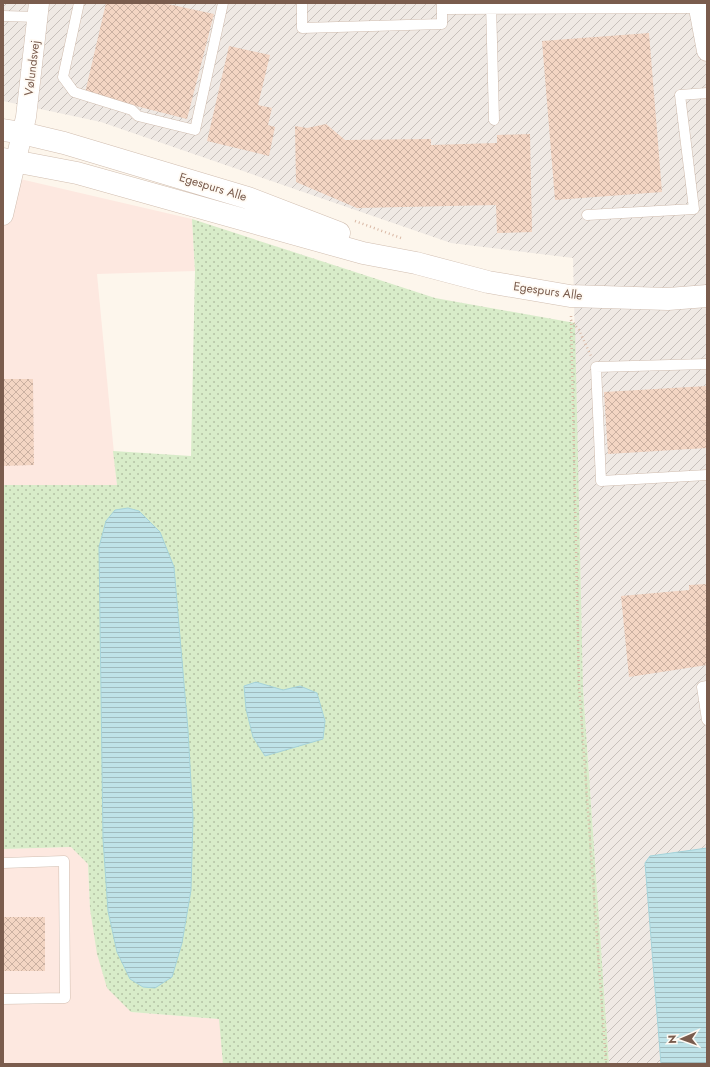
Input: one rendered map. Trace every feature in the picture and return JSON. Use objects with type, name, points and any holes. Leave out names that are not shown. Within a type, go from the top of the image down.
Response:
[{"type":"street","name":"Vølundsvej","points":[[3,215],[12,131],[26,117],[39,10]]},
{"type":"street","points":[[701,14],[707,51]]},
{"type":"street","name":"Egespurs Alle","points":[[12,131],[248,198],[416,263]]},
{"type":"street","name":"Egespurs Alle","points":[[9,160],[77,173],[363,253],[416,263],[488,282],[570,296],[668,299],[707,296]]},
{"type":"lane","points":[[79,3],[63,77],[74,92],[132,110],[138,116],[196,130],[223,3]]},
{"type":"lane","points":[[302,3],[302,28],[442,24],[442,6],[491,6],[701,14]]},
{"type":"lane","points":[[491,6],[494,120]]},
{"type":"lane","points":[[3,16],[39,10]]},
{"type":"lane","points":[[587,215],[694,209],[680,95],[707,93]]},
{"type":"lane","points":[[707,364],[596,367],[601,481],[707,475]]},
{"type":"lane","points":[[707,686],[702,687],[707,720]]},
{"type":"lane","points":[[3,862],[64,861],[65,998],[3,999]]},
{"type":"path","points":[[350,218],[407,240]]},
{"type":"path","points":[[570,296],[578,685],[606,1064]]},
{"type":"path","points":[[571,320],[579,330],[596,367]]},
{"type":"shaded area","points":[[3,3],[707,3],[707,1064],[609,1064],[583,688],[573,258],[451,243],[101,122],[3,101]]},
{"type":"shaded area","points":[[3,175],[192,219],[195,271],[97,274],[117,485],[3,485]]},
{"type":"shaded area","points":[[71,847],[88,864],[90,909],[131,1012],[220,1019],[223,1064],[3,1064],[3,849]]},
{"type":"green space","points":[[192,219],[435,298],[575,323],[583,688],[609,1064],[223,1064],[219,1019],[131,1012],[107,988],[97,954],[90,909],[88,864],[71,847],[3,849],[3,485],[117,485],[113,451],[191,456],[195,271]]},
{"type":"water","points":[[128,508],[139,511],[160,532],[174,567],[188,730],[193,818],[191,890],[182,943],[172,977],[155,988],[143,987],[130,979],[117,952],[108,911],[103,839],[99,547],[106,521],[115,510]]},
{"type":"water","points":[[256,682],[283,690],[300,686],[317,693],[325,721],[323,739],[265,756],[253,737],[246,709],[244,686]]},
{"type":"water","points":[[707,848],[707,1064],[661,1064],[645,863],[650,856]]},
{"type":"building","points":[[106,3],[163,3],[214,14],[187,119],[85,93]]},
{"type":"building","points":[[649,33],[662,192],[555,200],[542,41]]},
{"type":"building","points":[[229,46],[270,55],[258,105],[272,108],[268,125],[275,127],[269,156],[207,141]]},
{"type":"building","points":[[326,124],[345,140],[431,139],[431,145],[497,143],[497,135],[530,134],[532,232],[497,233],[496,205],[357,208],[296,182],[295,126],[307,128]]},
{"type":"building","points":[[3,379],[33,379],[34,465],[3,466]]},
{"type":"building","points":[[707,386],[707,448],[608,454],[604,392]]},
{"type":"building","points":[[707,584],[707,665],[629,677],[621,596],[689,590],[689,585]]},
{"type":"building","points":[[3,917],[45,917],[45,971],[3,971]]}]
